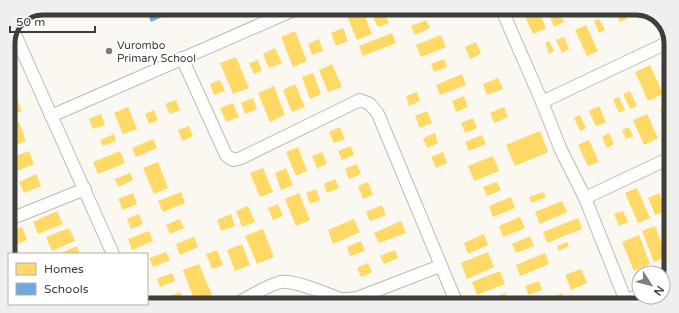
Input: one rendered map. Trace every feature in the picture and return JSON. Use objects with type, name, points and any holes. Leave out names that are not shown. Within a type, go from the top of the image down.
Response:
[{"type":"street","points":[[51,116],[282,15]]},
{"type":"street","points":[[504,15],[561,150],[585,198],[619,298]]},
{"type":"street","points":[[16,37],[113,253]]},
{"type":"street","points":[[542,102],[664,44]]},
{"type":"street","points":[[182,58],[226,155],[233,160],[241,158],[360,100],[370,104],[378,114],[453,298]]},
{"type":"street","points":[[585,198],[664,161]]},
{"type":"street","points":[[15,217],[85,189]]},
{"type":"street","points":[[357,298],[440,266]]},
{"type":"street","points":[[248,298],[275,284],[291,282],[338,298]]},
{"type":"building: Homes","points":[[347,15],[364,15],[372,34],[357,40]]},
{"type":"building: Homes","points":[[372,15],[385,15],[389,23],[378,27]]},
{"type":"building: Homes","points":[[397,15],[406,15],[398,18]]},
{"type":"building: Homes","points":[[524,15],[540,15],[546,28],[533,34]]},
{"type":"building: Homes","points":[[561,15],[564,22],[554,27],[550,17]]},
{"type":"building: Homes","points":[[617,15],[625,15],[627,19],[620,22]]},
{"type":"building: Homes","points":[[631,15],[638,16],[633,18]]},
{"type":"building: Homes","points":[[599,19],[605,30],[599,33],[594,21]]},
{"type":"building: Homes","points":[[426,20],[430,28],[415,35],[411,26]]},
{"type":"building: Homes","points":[[586,25],[598,51],[587,56],[575,30]]},
{"type":"building: Homes","points":[[343,28],[348,41],[336,46],[331,33]]},
{"type":"building: Homes","points":[[295,31],[307,61],[293,67],[281,37]]},
{"type":"building: Homes","points":[[392,33],[396,43],[363,56],[359,46]]},
{"type":"building: Homes","points":[[441,35],[446,47],[421,57],[416,45]]},
{"type":"building: Homes","points":[[564,37],[569,49],[562,53],[556,40]]},
{"type":"building: Homes","points":[[319,39],[323,51],[312,55],[308,44]]},
{"type":"building: Homes","points":[[549,41],[554,51],[549,54],[545,43]]},
{"type":"building: Homes","points":[[476,42],[481,54],[470,59],[465,47]]},
{"type":"building: Homes","points":[[275,48],[282,63],[269,68],[263,54]]},
{"type":"building: Homes","points":[[236,57],[249,88],[233,94],[220,63]]},
{"type":"building: Homes","points":[[444,59],[447,67],[434,72],[431,64]]},
{"type":"building: Homes","points":[[258,60],[262,71],[254,74],[249,63]]},
{"type":"building: Homes","points":[[332,64],[342,87],[328,92],[319,70]]},
{"type":"building: Homes","points":[[650,65],[663,94],[648,101],[635,72]]},
{"type":"building: Homes","points":[[664,66],[664,75],[661,68]]},
{"type":"building: Homes","points":[[313,73],[321,94],[310,99],[302,77]]},
{"type":"building: Homes","points":[[462,74],[466,85],[440,95],[436,85]]},
{"type":"building: Homes","points":[[498,78],[503,89],[487,95],[483,84]]},
{"type":"building: Homes","points":[[220,80],[225,91],[214,95],[210,84]]},
{"type":"building: Homes","points":[[295,84],[305,107],[292,112],[283,90]]},
{"type":"building: Homes","points":[[274,86],[285,115],[270,122],[258,93]]},
{"type":"building: Homes","points":[[630,91],[637,106],[630,109],[623,94]]},
{"type":"building: Homes","points":[[417,92],[420,101],[409,106],[406,96]]},
{"type":"building: Homes","points":[[15,95],[22,111],[15,114]]},
{"type":"building: Homes","points":[[464,96],[468,107],[456,112],[452,101]]},
{"type":"building: Homes","points":[[619,97],[625,110],[619,113],[613,99]]},
{"type":"building: Homes","points":[[253,98],[257,109],[245,114],[241,103]]},
{"type":"building: Homes","points":[[176,100],[180,110],[170,114],[165,104]]},
{"type":"building: Homes","points":[[233,103],[239,117],[226,122],[220,108]]},
{"type":"building: Homes","points":[[599,106],[606,122],[596,126],[589,111]]},
{"type":"building: Homes","points":[[128,107],[137,129],[123,134],[114,113]]},
{"type":"building: Homes","points":[[504,107],[508,117],[494,123],[490,113]]},
{"type":"building: Homes","points":[[664,108],[664,120],[660,110]]},
{"type":"building: Homes","points":[[154,110],[158,120],[149,124],[145,114]]},
{"type":"building: Homes","points":[[427,111],[432,123],[420,128],[415,116]]},
{"type":"building: Homes","points":[[101,114],[105,125],[93,129],[89,119]]},
{"type":"building: Homes","points":[[647,114],[658,138],[644,145],[633,120]]},
{"type":"building: Homes","points":[[580,115],[586,128],[580,131],[574,118]]},
{"type":"building: Homes","points":[[473,118],[477,128],[465,133],[461,123]]},
{"type":"building: Homes","points":[[19,122],[26,141],[15,145],[15,123]]},
{"type":"building: Homes","points":[[189,126],[193,136],[182,141],[178,130]]},
{"type":"building: Homes","points":[[340,127],[345,139],[334,143],[329,132]]},
{"type":"building: Homes","points":[[629,127],[633,136],[626,139],[622,130]]},
{"type":"building: Homes","points":[[540,131],[548,152],[515,166],[506,145]]},
{"type":"building: Homes","points":[[435,133],[438,143],[427,148],[423,138]]},
{"type":"building: Homes","points":[[609,133],[614,144],[607,148],[602,137]]},
{"type":"building: Homes","points":[[114,134],[116,141],[103,146],[100,140]]},
{"type":"building: Homes","points":[[482,135],[486,144],[469,151],[465,142]]},
{"type":"building: Homes","points":[[153,139],[157,148],[136,157],[132,148]]},
{"type":"building: Homes","points":[[589,140],[599,162],[588,166],[578,145]]},
{"type":"building: Homes","points":[[351,146],[354,155],[342,160],[338,151]]},
{"type":"building: Homes","points":[[298,147],[307,171],[296,176],[286,152]]},
{"type":"building: Homes","points":[[29,151],[34,164],[15,172],[15,156]]},
{"type":"building: Homes","points":[[120,151],[125,163],[98,174],[93,162]]},
{"type":"building: Homes","points":[[322,152],[327,164],[317,168],[312,156]]},
{"type":"building: Homes","points":[[443,152],[447,163],[436,168],[431,157]]},
{"type":"building: Homes","points":[[493,156],[499,171],[474,181],[468,166]]},
{"type":"building: Homes","points":[[158,162],[168,188],[154,194],[143,168]]},
{"type":"building: Homes","points":[[357,164],[361,174],[349,179],[345,169]]},
{"type":"building: Homes","points":[[263,168],[273,192],[260,197],[250,173]]},
{"type":"building: Homes","points":[[286,168],[293,185],[281,190],[275,173]]},
{"type":"building: Homes","points":[[130,173],[133,180],[118,187],[115,179]]},
{"type":"building: Homes","points":[[36,174],[41,186],[24,193],[19,182]]},
{"type":"building: Homes","points":[[335,179],[339,188],[327,193],[324,184]]},
{"type":"building: Homes","points":[[368,182],[373,195],[363,199],[358,186]]},
{"type":"building: Homes","points":[[497,182],[501,190],[487,196],[483,187]]},
{"type":"building: Homes","points":[[637,188],[650,218],[638,223],[625,193]]},
{"type":"building: Homes","points":[[316,189],[320,200],[310,204],[306,193]]},
{"type":"building: Homes","points":[[181,192],[185,203],[163,212],[158,201]]},
{"type":"building: Homes","points":[[543,192],[546,197],[532,203],[529,197]]},
{"type":"building: Homes","points":[[133,193],[137,204],[123,210],[118,199]]},
{"type":"building: Homes","points":[[299,193],[310,220],[296,226],[285,199]]},
{"type":"building: Homes","points":[[659,193],[664,206],[664,212],[655,215],[648,198]]},
{"type":"building: Homes","points":[[511,197],[515,208],[493,217],[489,206]]},
{"type":"building: Homes","points":[[562,201],[567,212],[540,224],[535,212]]},
{"type":"building: Homes","points":[[278,204],[283,216],[273,220],[268,208]]},
{"type":"building: Homes","points":[[382,205],[386,215],[370,221],[366,212]]},
{"type":"building: Homes","points":[[248,206],[255,222],[242,227],[236,211]]},
{"type":"building: Homes","points":[[57,211],[63,224],[38,234],[33,222]]},
{"type":"building: Homes","points":[[623,211],[628,222],[619,226],[614,214]]},
{"type":"building: Homes","points":[[139,214],[143,224],[131,229],[127,219]]},
{"type":"building: Homes","points":[[231,214],[235,226],[221,231],[217,220]]},
{"type":"building: Homes","points":[[520,217],[525,228],[503,237],[499,226]]},
{"type":"building: Homes","points":[[578,218],[582,229],[547,243],[543,232]]},
{"type":"building: Homes","points":[[180,219],[184,228],[170,234],[166,225]]},
{"type":"building: Homes","points":[[354,219],[360,232],[333,244],[328,230]]},
{"type":"building: Homes","points":[[401,221],[406,233],[379,243],[374,233]]},
{"type":"building: Homes","points":[[655,226],[664,249],[664,258],[654,262],[642,231]]},
{"type":"building: Homes","points":[[22,227],[27,240],[15,245],[15,230]]},
{"type":"building: Homes","points":[[69,228],[75,241],[52,251],[46,237]]},
{"type":"building: Homes","points":[[263,229],[274,257],[257,264],[245,236]]},
{"type":"building: Homes","points":[[149,231],[153,241],[132,250],[128,239]]},
{"type":"building: Homes","points":[[484,234],[488,245],[468,254],[464,243]]},
{"type":"building: Homes","points":[[639,235],[650,264],[632,265],[622,242]]},
{"type":"building: Homes","points":[[530,236],[534,246],[516,253],[512,244]]},
{"type":"building: Homes","points":[[194,237],[198,247],[180,255],[176,244]]},
{"type":"building: Homes","points":[[361,241],[365,251],[350,256],[347,247]]},
{"type":"building: Homes","points":[[567,242],[569,246],[559,251],[557,246]]},
{"type":"building: Homes","points":[[242,244],[250,265],[235,271],[227,250]]},
{"type":"building: Homes","points":[[77,246],[80,253],[61,253]]},
{"type":"building: Homes","points":[[217,250],[223,265],[212,269],[206,254]]},
{"type":"building: Homes","points":[[395,250],[398,258],[384,264],[380,256]]},
{"type":"building: Homes","points":[[166,252],[170,260],[153,267],[149,258]]},
{"type":"building: Homes","points":[[488,252],[494,267],[467,279],[461,263]]},
{"type":"building: Homes","points":[[545,253],[549,264],[520,276],[516,265]]},
{"type":"building: Homes","points":[[368,263],[372,272],[361,277],[357,268]]},
{"type":"building: Homes","points":[[199,264],[212,295],[205,298],[194,298],[183,270]]},
{"type":"building: Homes","points":[[581,269],[587,283],[571,290],[565,275]]},
{"type":"building: Homes","points":[[500,271],[505,284],[477,295],[472,282]]},
{"type":"building: Homes","points":[[172,273],[175,281],[160,287],[157,279]]},
{"type":"building: Homes","points":[[539,281],[542,290],[529,295],[525,286]]},
{"type":"building: Homes","points":[[180,292],[182,298],[166,298]]},
{"type":"building: Homes","points":[[505,293],[507,298],[493,298]]},
{"type":"building: Homes","points":[[562,293],[564,298],[551,298]]},
{"type":"building: Schools","points":[[148,15],[166,15],[151,22]]},
{"type":"place","name":"Vurombo Primary School","points":[[109,51]]}]
